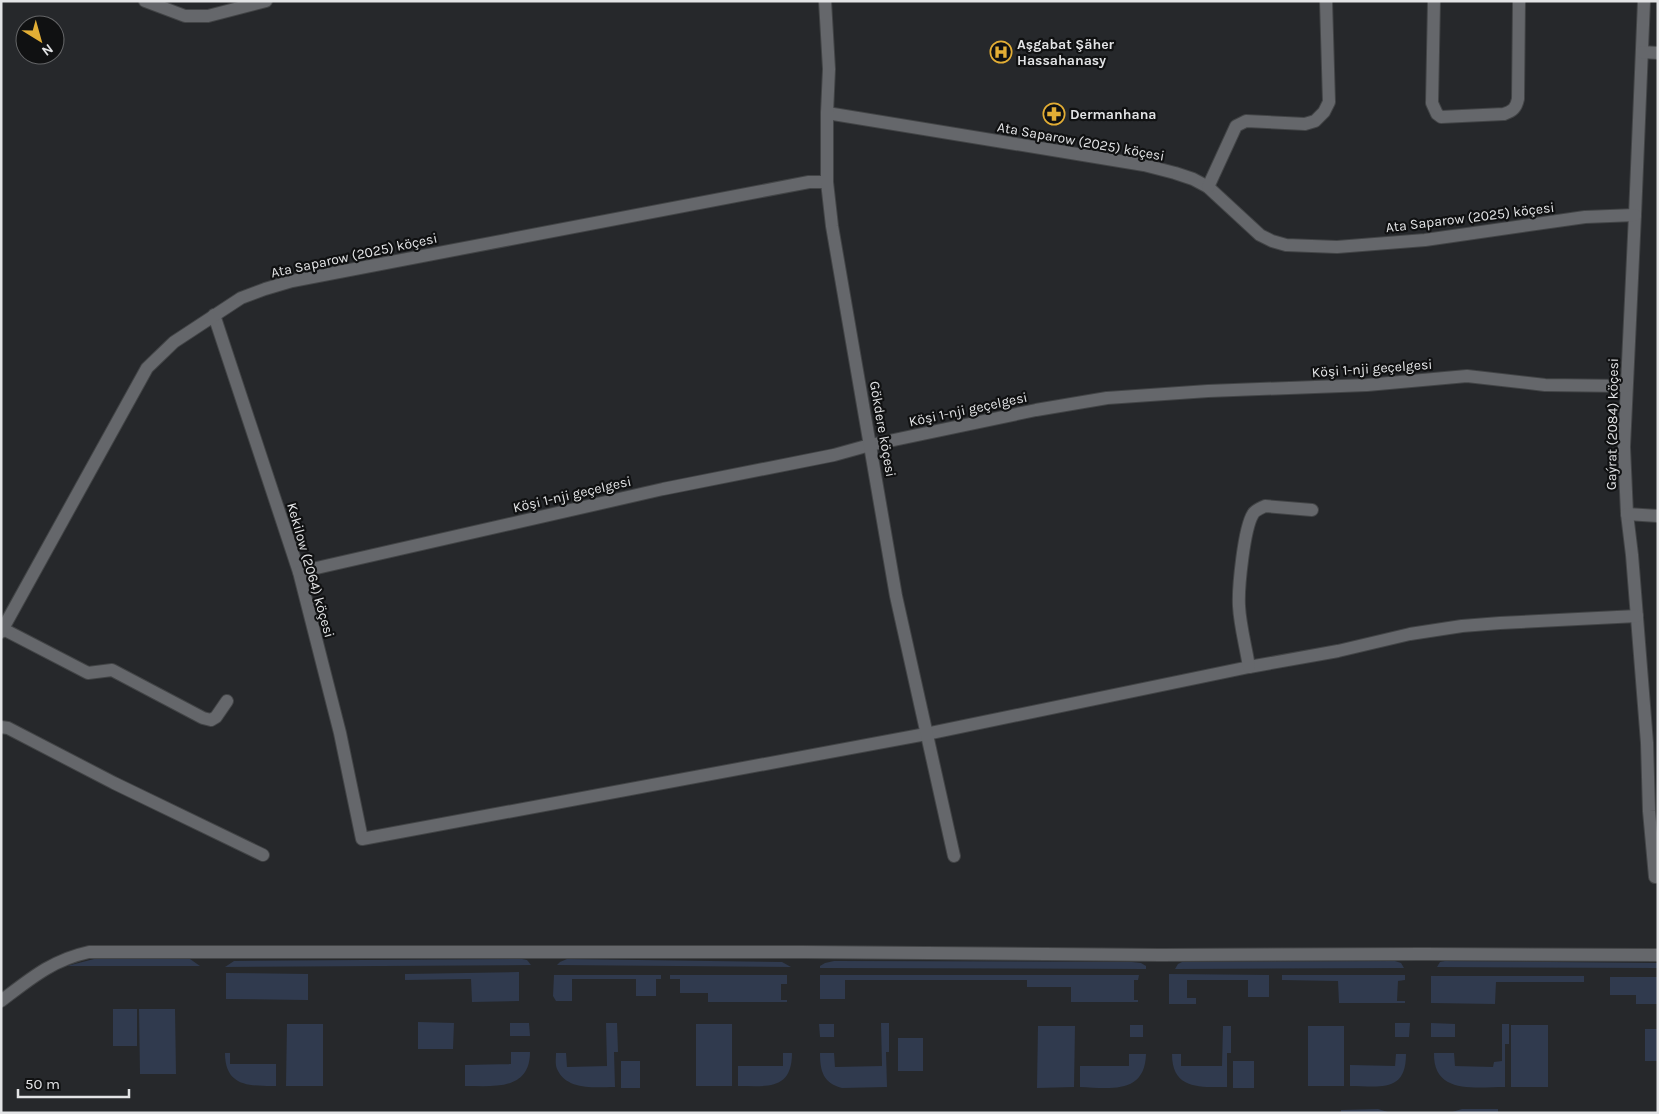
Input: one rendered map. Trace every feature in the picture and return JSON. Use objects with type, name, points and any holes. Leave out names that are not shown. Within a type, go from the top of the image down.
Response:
[{"type":"street","points":[[145,1],[185,16],[208,16],[266,1]]},
{"type":"street","name":"Gökdere köçesi","points":[[825,1],[829,69],[827,182],[832,226],[896,596],[954,856]]},
{"type":"street","points":[[1208,187],[1236,126],[1246,121],[1305,124],[1315,121],[1324,112],[1329,102],[1326,1]]},
{"type":"street","points":[[1434,1],[1432,103],[1437,114],[1441,117],[1504,114],[1512,111],[1517,106],[1520,1]]},
{"type":"street","name":"Gaýrat (2084) köçesi","points":[[1644,1],[1636,215],[1624,447],[1627,514],[1647,742],[1649,811],[1655,877]]},
{"type":"street","points":[[1642,52],[1658,53]]},
{"type":"street","name":"Ata Saparow (2025) köçesi","points":[[827,113],[1144,165],[1175,173],[1208,187],[1260,235],[1286,245],[1337,247],[1416,240],[1585,217],[1636,215]]},
{"type":"street","name":"Ata Saparow (2025) köçesi","points":[[2,630],[147,368],[174,342],[241,298],[292,281],[809,182],[827,182]]},
{"type":"street","name":"Kekilow (2064) köçesi","points":[[214,315],[299,572],[340,733],[362,840],[926,734]]},
{"type":"street","name":"Köşi 1-nji geçelgesi","points":[[299,572],[663,489],[1036,410],[1108,398],[1367,385],[1467,376],[1546,385],[1626,386]]},
{"type":"street","points":[[1249,667],[1239,607],[1240,582],[1246,539],[1252,515],[1259,508],[1265,506],[1312,510]]},
{"type":"street","points":[[1627,514],[1658,516]]},
{"type":"street","points":[[926,734],[1249,667],[1338,651],[1410,634],[1462,626],[1637,616]]},
{"type":"street","points":[[2,630],[88,673],[112,670],[203,718],[211,720],[216,717],[227,701]]},
{"type":"street","points":[[1,727],[8,728],[114,783],[263,855]]},
{"type":"street","points":[[1,1002],[31,978],[55,963],[70,956],[89,952],[814,952],[1160,955],[1658,954]]},
{"type":"shaded area","points":[[94,959],[190,959],[200,966],[67,966]]},
{"type":"shaded area","points":[[567,959],[782,962],[791,967],[557,965]]},
{"type":"shaded area","points":[[527,960],[531,965],[225,967],[234,961]]},
{"type":"shaded area","points":[[834,961],[1132,962],[1141,963],[1146,966],[1146,969],[820,968],[825,963]]},
{"type":"shaded area","points":[[1395,961],[1401,963],[1404,968],[1175,969],[1182,962]]},
{"type":"shaded area","points":[[1440,962],[1658,963],[1658,968],[1437,967]]},
{"type":"shaded area","points":[[519,972],[519,1001],[472,1002],[471,979],[405,980],[405,974]]},
{"type":"shaded area","points":[[226,973],[308,974],[308,1000],[226,999]]},
{"type":"shaded area","points":[[1169,974],[1269,975],[1269,997],[1248,997],[1248,980],[1187,980],[1187,998],[1196,998],[1196,1004],[1169,1004]]},
{"type":"shaded area","points":[[554,975],[661,975],[661,979],[656,979],[656,996],[636,996],[636,979],[572,979],[572,1001],[556,1001],[553,996]]},
{"type":"shaded area","points":[[670,975],[787,975],[787,984],[781,984],[781,1000],[787,1000],[787,1002],[708,1002],[708,993],[680,993],[680,979],[670,979]]},
{"type":"shaded area","points":[[820,975],[1139,975],[1138,980],[1134,980],[1134,1000],[1138,1000],[1138,1002],[1071,1002],[1071,987],[1027,987],[1027,980],[845,980],[845,999],[820,999]]},
{"type":"shaded area","points":[[1282,975],[1405,975],[1405,980],[1398,981],[1397,1001],[1405,1001],[1405,1003],[1339,1003],[1338,981],[1282,980]]},
{"type":"shaded area","points":[[1431,976],[1584,976],[1584,982],[1496,982],[1495,1004],[1431,1003]]},
{"type":"shaded area","points":[[1610,977],[1658,977],[1658,1004],[1636,1004],[1636,995],[1610,995]]},
{"type":"shaded area","points":[[113,1009],[137,1009],[137,1046],[113,1046]]},
{"type":"shaded area","points":[[139,1009],[175,1009],[176,1074],[140,1074]]},
{"type":"shaded area","points":[[418,1022],[454,1023],[453,1049],[418,1049]]},
{"type":"shaded area","points":[[510,1023],[529,1023],[530,1036],[510,1036]]},
{"type":"shaded area","points":[[606,1023],[617,1023],[618,1052],[614,1052],[615,1087],[582,1086],[567,1081],[557,1069],[556,1053],[566,1053],[567,1067],[607,1066]]},
{"type":"shaded area","points":[[881,1023],[889,1023],[889,1052],[886,1052],[887,1087],[842,1088],[831,1083],[822,1071],[820,1053],[834,1053],[835,1067],[882,1066]]},
{"type":"shaded area","points":[[1395,1023],[1410,1023],[1409,1037],[1395,1037]]},
{"type":"shaded area","points":[[1431,1023],[1455,1024],[1455,1037],[1431,1037]]},
{"type":"shaded area","points":[[287,1024],[323,1024],[323,1086],[286,1086]]},
{"type":"shaded area","points":[[696,1024],[732,1024],[732,1086],[696,1086]]},
{"type":"shaded area","points":[[819,1024],[834,1024],[834,1037],[820,1037]]},
{"type":"shaded area","points":[[1502,1024],[1509,1024],[1509,1044],[1505,1044],[1505,1087],[1458,1086],[1448,1082],[1441,1076],[1436,1067],[1434,1053],[1454,1053],[1455,1066],[1493,1067],[1494,1062],[1502,1061]]},
{"type":"shaded area","points":[[1130,1025],[1143,1025],[1143,1037],[1130,1037]]},
{"type":"shaded area","points":[[1511,1025],[1548,1025],[1548,1087],[1511,1087]]},
{"type":"shaded area","points":[[1038,1026],[1075,1026],[1074,1087],[1037,1088]]},
{"type":"shaded area","points":[[1223,1026],[1231,1026],[1231,1053],[1227,1053],[1227,1087],[1198,1086],[1182,1080],[1173,1066],[1172,1054],[1181,1054],[1181,1066],[1222,1066]]},
{"type":"shaded area","points":[[1308,1026],[1344,1026],[1344,1086],[1308,1086]]},
{"type":"shaded area","points":[[1645,1029],[1658,1029],[1658,1061],[1645,1061]]},
{"type":"shaded area","points":[[898,1038],[923,1038],[923,1071],[898,1071]]},
{"type":"shaded area","points":[[511,1052],[530,1052],[524,1074],[517,1080],[498,1086],[465,1086],[465,1065],[511,1064]]},
{"type":"shaded area","points":[[225,1053],[230,1053],[230,1064],[276,1064],[276,1086],[248,1085],[234,1078],[226,1064]]},
{"type":"shaded area","points":[[783,1053],[792,1053],[788,1074],[782,1080],[767,1086],[738,1086],[738,1066],[783,1066]]},
{"type":"shaded area","points":[[1129,1054],[1146,1054],[1144,1067],[1139,1077],[1132,1083],[1113,1088],[1080,1087],[1080,1066],[1129,1066]]},
{"type":"shaded area","points":[[1396,1054],[1406,1054],[1405,1067],[1396,1081],[1389,1085],[1381,1086],[1350,1086],[1350,1065],[1395,1066]]},
{"type":"shaded area","points":[[621,1061],[640,1061],[640,1088],[621,1088]]},
{"type":"shaded area","points":[[1233,1061],[1254,1061],[1254,1088],[1233,1088]]},
{"type":"shaded area","points":[[1378,1109],[1391,1113],[1341,1113],[1341,1110]]},
{"type":"shaded area","points":[[1462,1109],[1498,1109],[1498,1113],[1449,1113]]},
{"type":"place","name":"Aşgabat Şäher Hassahanasy","points":[[1001,52]]},
{"type":"place","name":"Dermanhana","points":[[1054,114]]}]
